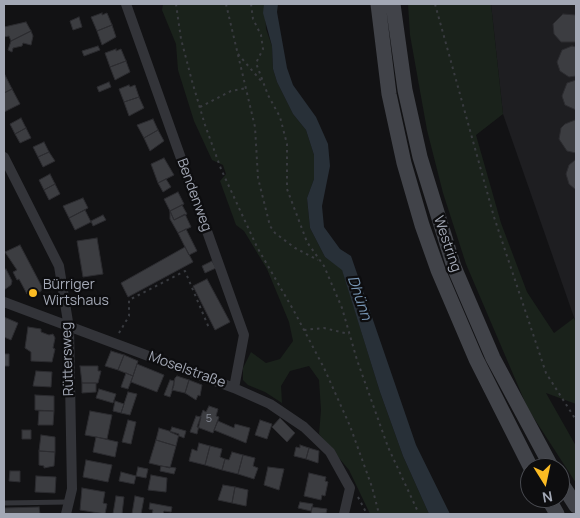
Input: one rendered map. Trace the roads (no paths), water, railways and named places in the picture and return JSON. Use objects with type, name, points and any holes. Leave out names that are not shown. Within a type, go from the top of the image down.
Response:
[{"type":"main road","name":"Westring","points":[[378,4],[389,94],[404,163],[422,225],[438,270],[476,359],[526,458]]},
{"type":"main road","name":"Westring","points":[[393,4],[405,90],[420,158],[454,267],[493,358],[547,458]]},
{"type":"street","name":"Bendenweg","points":[[126,4],[244,335],[234,388]]},
{"type":"street","name":"Rüttersweg","points":[[4,158],[59,266],[69,328],[72,489],[66,514]]},
{"type":"street","name":"Moselstraße","points":[[4,302],[69,328],[234,388],[270,404],[304,427],[330,452],[350,488],[344,514]]},
{"type":"lane","points":[[4,503],[68,502]]},
{"type":"water","name":"Dhünn","points":[[264,4],[278,4],[277,12],[287,68],[293,85],[316,117],[328,144],[330,166],[322,206],[324,227],[340,249],[351,256],[416,445],[450,514],[429,514],[403,456],[380,392],[342,270],[325,257],[310,228],[307,198],[314,179],[314,155],[306,130],[293,114],[277,82],[273,69],[272,46],[263,13]]},
{"type":"place","name":"Bürriger Wirtshaus","points":[[33,293]]}]
